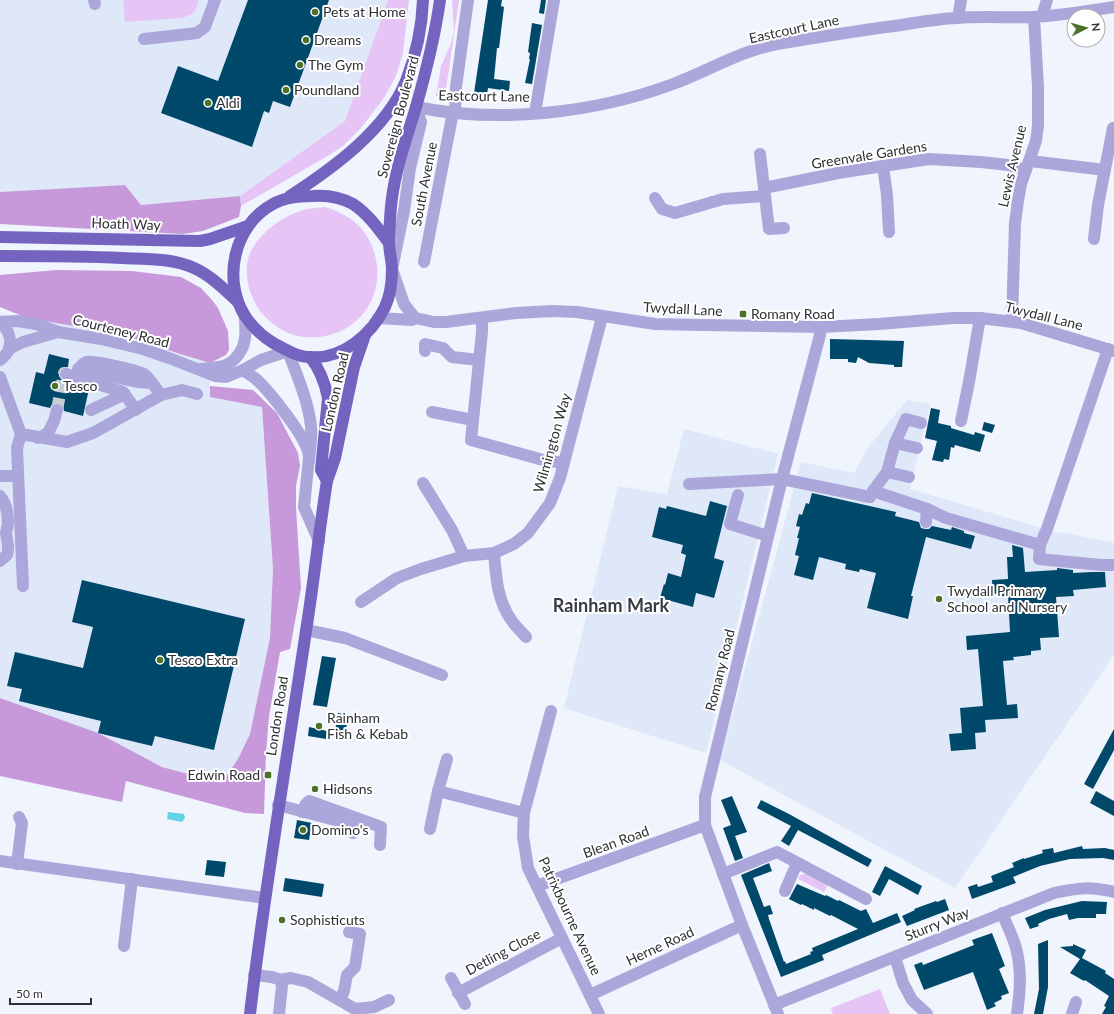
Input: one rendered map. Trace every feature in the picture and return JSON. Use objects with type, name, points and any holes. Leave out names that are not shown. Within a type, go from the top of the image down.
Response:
[{"type":"main road","name":"Sovereign Boulevard","points":[[248,226],[259,213],[273,204],[289,197],[341,161],[359,144],[393,105],[405,82],[415,55],[420,33],[423,0]]},
{"type":"main road","name":"Sovereign Boulevard","points":[[366,332],[386,306],[391,286],[392,269],[389,242],[392,198],[403,150],[428,62],[437,22],[440,0]]},
{"type":"main road","points":[[289,197],[324,196],[337,197],[347,201],[370,217],[389,242]]},
{"type":"main road","points":[[248,226],[240,240],[233,262],[233,281],[238,301],[245,316],[254,328],[263,336],[288,351],[310,358],[326,356],[338,352],[353,344],[366,332]]},
{"type":"main road","name":"Hoath Way","points":[[0,237],[200,241],[248,226]]},
{"type":"main road","points":[[0,256],[95,256],[157,259],[194,268],[216,283],[238,301]]},
{"type":"main road","name":"London Road","points":[[250,1014],[258,940],[266,898],[278,805],[306,630],[326,481],[335,458],[354,367],[366,332]]},
{"type":"main road","name":"London Road","points":[[310,358],[319,370],[328,398],[321,470],[326,481]]},
{"type":"street","points":[[144,39],[197,33],[205,27],[215,0]]},
{"type":"street","name":"South Avenue","points":[[424,262],[454,112],[468,0]]},
{"type":"street","points":[[535,113],[554,0]]},
{"type":"street","points":[[958,18],[960,0]]},
{"type":"street","name":"Lewis Avenue","points":[[1012,321],[1016,217],[1019,191],[1036,141],[1038,118],[1038,17],[1047,0]]},
{"type":"street","name":"Eastcourt Lane","points":[[416,107],[454,112],[503,115],[582,108],[617,102],[672,84],[703,72],[734,57],[774,45],[856,31],[958,18],[1038,17],[1114,7]]},
{"type":"street","points":[[415,318],[404,304],[392,269],[404,211],[410,168],[422,122],[416,107]]},
{"type":"street","points":[[1094,239],[1098,205],[1113,128]]},
{"type":"street","points":[[760,154],[769,230],[784,228]]},
{"type":"street","name":"Greenvale Gardens","points":[[655,198],[662,209],[675,213],[838,173],[929,159],[1105,170]]},
{"type":"street","points":[[883,166],[887,195],[889,232]]},
{"type":"street","name":"Twydall Lane","points":[[378,318],[412,320],[415,318],[434,322],[446,322],[516,313],[553,311],[576,312],[655,324],[821,327],[953,318],[980,318],[1012,321],[1111,350]]},
{"type":"street","name":"Courteney Road","points":[[200,370],[224,366],[236,358],[242,349],[245,338],[245,316]]},
{"type":"street","name":"Wilmington Way","points":[[361,602],[397,578],[464,556],[494,553],[514,544],[528,533],[550,503],[560,478],[602,317]]},
{"type":"street","points":[[482,318],[482,332],[471,440],[544,460],[564,463]]},
{"type":"street","points":[[961,421],[980,318]]},
{"type":"street","name":"Courteney Road","points":[[0,322],[17,321],[36,324],[58,332],[101,339],[143,349],[215,376],[226,377],[261,360],[288,351]]},
{"type":"street","points":[[0,322],[6,327],[10,334],[11,342],[6,355],[0,360]]},
{"type":"street","name":"Romany Road","points":[[776,1010],[742,925],[705,825],[705,796],[782,479],[821,327]]},
{"type":"street","name":"Courteney Road","points":[[9,349],[23,342],[58,332]]},
{"type":"street","points":[[425,351],[426,344],[443,348],[452,357],[479,360]]},
{"type":"street","points":[[1111,350],[1040,545],[1040,559],[1114,565]]},
{"type":"street","points":[[288,351],[310,418],[311,433],[309,461]]},
{"type":"street","points":[[136,410],[123,392],[73,373],[86,362],[97,362],[141,373],[145,375],[161,395]]},
{"type":"street","name":"London Road","points":[[243,370],[256,379],[271,394],[290,419],[308,449],[309,461],[304,507],[319,541]]},
{"type":"street","points":[[0,377],[21,434],[17,448],[23,586]]},
{"type":"street","points":[[21,434],[67,442],[93,433],[161,395],[182,390],[197,394]]},
{"type":"street","points":[[91,410],[125,394]]},
{"type":"street","points":[[38,438],[48,433],[54,422],[57,410]]},
{"type":"street","points":[[432,412],[473,420]]},
{"type":"street","points":[[689,484],[782,479],[870,497],[886,472],[895,443],[906,418],[921,422]]},
{"type":"street","points":[[895,443],[917,448]]},
{"type":"street","points":[[886,472],[909,476]]},
{"type":"street","points":[[0,476],[18,476]]},
{"type":"street","points":[[423,483],[452,530],[464,556]]},
{"type":"street","points":[[873,491],[927,509],[946,518],[1040,545]]},
{"type":"street","points":[[738,495],[730,524],[768,536]]},
{"type":"street","points":[[0,496],[4,501],[6,509],[8,525],[6,532],[9,542],[7,555],[0,561]]},
{"type":"street","points":[[926,522],[927,509]]},
{"type":"street","points":[[494,553],[496,580],[502,604],[512,622],[526,637]]},
{"type":"street","points":[[306,630],[345,638],[442,675]]},
{"type":"street","name":"Patrixbourne Avenue","points":[[551,711],[524,813],[523,836],[528,868],[599,1014]]},
{"type":"street","points":[[430,829],[447,759]]},
{"type":"street","points":[[438,791],[524,813]]},
{"type":"street","points":[[302,812],[309,801],[381,826],[380,845]]},
{"type":"street","points":[[278,805],[354,826],[353,833]]},
{"type":"street","points":[[17,864],[22,823],[19,817]]},
{"type":"street","name":"Blean Road","points":[[537,886],[705,825]]},
{"type":"street","points":[[723,874],[777,852],[866,899]]},
{"type":"street","points":[[0,861],[266,898]]},
{"type":"street","points":[[785,891],[797,863]]},
{"type":"street","points":[[124,946],[132,879]]},
{"type":"street","name":"Sturry Way","points":[[776,1010],[895,957],[1054,893],[1078,888],[1097,888],[1114,892]]},
{"type":"street","points":[[1002,913],[1016,948],[1020,969],[1021,988],[1018,1014]]},
{"type":"street","name":"Herne Road","points":[[590,995],[742,925]]},
{"type":"street","points":[[340,1000],[344,991],[347,976],[355,967],[360,934],[349,932]]},
{"type":"street","name":"Detling Close","points":[[458,993],[562,938]]},
{"type":"street","points":[[895,957],[903,983],[912,1000],[927,1014]]},
{"type":"street","points":[[254,975],[280,980],[291,978],[306,981],[355,1009],[374,1007],[389,1000]]},
{"type":"street","name":"Detling Close","points":[[451,978],[465,1004]]},
{"type":"street","points":[[279,1014],[282,986],[280,980]]},
{"type":"street","points":[[1072,1014],[1076,1002]]},
{"type":"shaded area","points":[[0,0],[388,0],[345,121],[240,196],[140,205],[125,185],[0,192]]},
{"type":"shaded area","points":[[123,0],[198,0],[193,13],[184,17],[125,22]]},
{"type":"shaded area","points":[[388,0],[409,0],[403,53],[396,76],[384,98],[360,129],[343,146],[241,206],[240,196],[345,121]]},
{"type":"shaded area","points":[[452,0],[459,0],[445,96],[436,96],[441,66],[450,46],[454,32]]},
{"type":"shaded area","points":[[125,185],[141,205],[240,196],[241,206],[239,217],[203,231],[183,234],[0,224],[0,192]]},
{"type":"shaded area","points":[[325,207],[342,214],[360,226],[368,239],[373,249],[377,264],[377,279],[374,294],[368,306],[359,318],[348,327],[335,333],[319,337],[297,336],[284,331],[274,324],[265,316],[255,302],[247,279],[249,254],[262,235],[283,219],[299,211]]},
{"type":"shaded area","points":[[56,270],[132,271],[181,277],[201,288],[218,308],[228,331],[229,350],[226,355],[210,363],[120,334],[27,318],[0,307],[0,275]]},
{"type":"shaded area","points":[[0,314],[85,327],[210,363],[210,394],[221,399],[262,406],[273,569],[270,638],[251,732],[231,772],[222,783],[162,767],[101,735],[0,698]]},
{"type":"shaded area","points":[[210,386],[253,390],[277,413],[298,453],[300,466],[296,486],[296,508],[301,588],[290,649],[280,652],[269,716],[264,814],[245,813],[126,781],[122,802],[0,776],[0,698],[98,733],[162,767],[222,783],[239,757],[250,734],[270,638],[273,569],[262,407],[210,397]]},
{"type":"shaded area","name":"Twydall Primary School and Nursery","points":[[907,400],[930,404],[910,489],[1056,532],[1114,543],[1114,655],[955,888],[720,760],[801,462],[854,473],[867,449]]},
{"type":"shaded area","points":[[684,429],[778,454],[706,753],[564,708],[618,486],[667,494]]},
{"type":"shaded area","points":[[808,874],[828,885],[824,892],[798,879],[800,875]]},
{"type":"shaded area","points":[[880,989],[890,1014],[833,1014],[831,1008]]},
{"type":"water","points":[[168,812],[184,814],[185,818],[182,822],[167,819]]},
{"type":"building","points":[[248,0],[329,0],[290,107],[273,101],[269,113],[264,111],[252,147],[161,113],[178,66],[218,81]]},
{"type":"building","points":[[488,0],[502,0],[501,6],[504,7],[499,48],[497,48],[494,79],[510,81],[509,91],[488,88],[487,95],[474,93]]},
{"type":"building","points":[[541,0],[546,0],[544,14],[539,13]]},
{"type":"building","points":[[532,23],[542,25],[532,84],[525,83],[530,59],[530,53],[528,52]]},
{"type":"building","points":[[830,339],[904,341],[902,367],[869,363],[858,357],[856,363],[848,362],[848,359],[830,359]]},
{"type":"building","name":"Tesco","points":[[49,354],[69,359],[68,367],[61,368],[59,372],[59,376],[64,383],[89,389],[83,416],[64,411],[63,405],[59,403],[52,404],[50,408],[29,403],[36,372],[44,374]]},
{"type":"building","points":[[931,408],[940,410],[938,423],[951,426],[951,428],[974,435],[975,432],[985,435],[980,452],[955,445],[954,448],[951,447],[949,460],[944,459],[943,462],[932,460],[937,441],[925,438]]},
{"type":"building","points":[[984,422],[995,425],[992,433],[982,430]]},
{"type":"building","points":[[812,493],[896,512],[895,516],[919,522],[921,528],[929,529],[932,526],[951,530],[952,527],[964,531],[964,533],[975,536],[971,549],[926,537],[911,596],[913,596],[908,619],[867,608],[876,573],[860,569],[859,572],[845,569],[846,564],[819,557],[813,580],[794,575],[799,556],[795,555],[800,527],[796,526],[799,514],[802,515],[806,503],[809,504]]},
{"type":"building","points":[[710,501],[727,506],[714,558],[724,561],[714,598],[696,593],[693,607],[660,598],[668,573],[681,577],[686,555],[681,553],[683,545],[652,537],[659,507],[666,509],[667,506],[706,516]]},
{"type":"building","points":[[1012,545],[1023,548],[1025,572],[1057,570],[1057,568],[1073,570],[1073,573],[1105,572],[1106,587],[1073,590],[1074,596],[1056,597],[1059,637],[1040,638],[1041,650],[1031,651],[1031,655],[1013,657],[1014,660],[1003,661],[1007,705],[1017,704],[1018,718],[985,720],[986,732],[975,733],[976,749],[951,751],[949,734],[962,733],[960,708],[983,706],[978,649],[967,650],[966,636],[1010,632],[1008,596],[1002,596],[1002,593],[993,594],[992,580],[1008,579],[1007,557],[1013,557]]},
{"type":"building","name":"Tesco Extra","points":[[82,580],[245,619],[214,750],[155,736],[152,746],[98,733],[101,721],[19,701],[22,689],[7,686],[15,652],[83,668],[93,627],[72,622]]},
{"type":"building","points":[[322,656],[336,658],[327,707],[313,705]]},
{"type":"building","points":[[338,713],[349,715],[345,733],[335,731]]},
{"type":"building","points":[[309,727],[327,731],[326,739],[308,736]]},
{"type":"building","points":[[1114,729],[1114,750],[1093,789],[1084,784]]},
{"type":"building","points":[[1096,791],[1114,801],[1114,816],[1090,803]]},
{"type":"building","points":[[732,796],[747,832],[735,836],[743,858],[735,861],[723,828],[731,825],[721,800]]},
{"type":"building","points":[[761,800],[872,860],[868,867],[798,830],[789,846],[781,841],[791,826],[757,808]]},
{"type":"building","name":"Domino's","points":[[297,820],[312,823],[309,840],[294,838]]},
{"type":"building","points":[[1082,846],[1083,849],[1105,848],[1114,850],[1114,860],[1103,858],[1070,859],[1040,866],[1013,877],[1016,883],[972,899],[968,887],[977,884],[978,887],[993,882],[991,876],[1014,867],[1012,863],[1043,853],[1042,850],[1053,848],[1054,853]]},
{"type":"building","points":[[207,860],[226,862],[224,877],[205,875]]},
{"type":"building","points":[[769,863],[772,871],[753,878],[764,907],[770,905],[773,914],[768,915],[769,919],[786,964],[811,954],[810,952],[813,951],[812,948],[858,929],[831,915],[830,916],[814,908],[814,910],[789,899],[797,884],[838,901],[839,900],[861,911],[866,909],[873,923],[897,913],[901,922],[822,955],[824,960],[781,977],[741,875]]},
{"type":"building","points":[[885,866],[922,886],[918,895],[889,879],[880,896],[872,892]]},
{"type":"building","points":[[285,878],[324,884],[322,897],[283,891]]},
{"type":"building","points":[[945,899],[949,910],[907,926],[902,916],[915,910],[914,909]]},
{"type":"building","points":[[1082,901],[1107,902],[1106,914],[1096,914],[1096,918],[1078,918],[1069,920],[1067,914],[1049,919],[1038,924],[1039,926],[1030,929],[1025,918],[1045,910]]},
{"type":"building","points":[[992,933],[1005,966],[999,969],[1009,993],[1001,996],[1002,999],[994,1003],[996,1006],[987,1010],[973,972],[924,990],[914,965],[922,962],[923,965],[974,945],[972,940]]},
{"type":"building","points":[[1048,940],[1048,987],[1043,1014],[1034,1014],[1039,989],[1038,944]]},
{"type":"building","points":[[1073,944],[1086,950],[1082,958],[1106,971],[1105,973],[1114,979],[1114,1014],[1102,1014],[1109,996],[1085,980],[1084,981],[1070,973],[1080,959],[1060,947],[1073,946]]},
{"type":"tunnel","points":[[57,410],[64,373],[66,374]]},
{"type":"place","name":"Pets at Home","points":[[315,12]]},
{"type":"place","name":"Dreams","points":[[306,40]]},
{"type":"place","name":"The Gym","points":[[300,65]]},
{"type":"place","name":"Poundland","points":[[286,90]]},
{"type":"place","name":"Aldi","points":[[208,103]]},
{"type":"place","name":"Romany Road","points":[[743,314]]},
{"type":"place","name":"Tesco","points":[[55,386]]},
{"type":"place","name":"Twydall Primary School and Nursery","points":[[939,599]]},
{"type":"place","name":"Tesco Extra","points":[[160,660]]},
{"type":"place","name":"Rainham Fish & Kebab","points":[[319,726]]},
{"type":"place","name":"Edwin Road","points":[[268,775]]},
{"type":"place","name":"Hidsons","points":[[315,789]]},
{"type":"place","name":"Domino's","points":[[303,830]]},
{"type":"place","name":"Sophisticuts","points":[[282,920]]},
{"type":"district","name":"Rainham Mark","points":[[611,606]]}]
